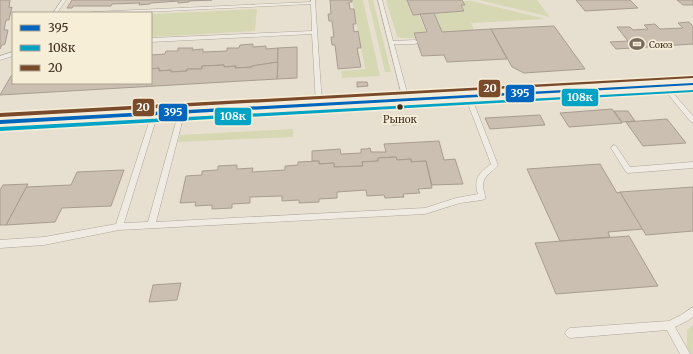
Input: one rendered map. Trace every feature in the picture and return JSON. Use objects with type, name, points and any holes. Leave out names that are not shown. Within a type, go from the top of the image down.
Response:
[{"type":"main road","points":[[0,122],[693,84]]},
{"type":"lane","points":[[56,12],[64,0]]},
{"type":"lane","points":[[380,0],[406,100]]},
{"type":"lane","points":[[110,12],[313,1],[319,104]]},
{"type":"lane","points":[[152,40],[315,32]]},
{"type":"lane","points":[[391,43],[415,42]]},
{"type":"lane","points":[[0,58],[12,54]]},
{"type":"lane","points":[[664,86],[693,120]]},
{"type":"lane","points":[[0,244],[44,241],[119,227],[425,211],[464,199],[482,197],[479,186],[480,177],[495,165],[468,96]]},
{"type":"lane","points":[[151,225],[182,111]]},
{"type":"lane","points":[[119,227],[155,113]]},
{"type":"lane","points":[[614,148],[628,170],[693,166]]},
{"type":"lane","points":[[570,332],[668,325],[684,318],[693,311]]},
{"type":"lane","points":[[668,325],[685,354]]},
{"type":"green space","points":[[352,0],[363,0],[380,76],[342,78],[341,71],[365,69]]},
{"type":"green space","points":[[368,0],[373,0],[391,72],[385,72]]},
{"type":"green space","points":[[386,0],[407,0],[412,15],[419,15],[426,32],[413,33],[415,38],[401,38],[397,36]]},
{"type":"green space","points":[[479,0],[537,0],[550,17]]},
{"type":"green space","points":[[463,1],[472,1],[546,19],[471,23],[474,30],[442,32],[435,14],[465,11],[462,5],[465,5]]},
{"type":"green space","points":[[257,9],[255,31],[152,37],[152,14]]},
{"type":"green space","points":[[293,129],[293,137],[178,142],[180,135]]},
{"type":"green space","points":[[693,325],[693,354],[691,354],[687,347],[687,330]]},
{"type":"building","points":[[0,0],[10,0],[9,8],[12,7],[9,20],[6,20],[4,30],[8,30],[5,44],[2,45],[0,49]]},
{"type":"building","points":[[72,0],[212,0],[178,3],[178,1],[139,5],[140,3],[112,4],[111,6],[73,6],[72,8],[67,8]]},
{"type":"building","points":[[330,0],[352,0],[352,2],[349,2],[350,9],[354,9],[356,24],[353,24],[354,32],[358,31],[361,48],[357,48],[361,67],[338,69],[335,45],[332,45],[331,37],[334,37],[332,21],[329,21],[328,14],[331,14]]},
{"type":"building","points":[[407,0],[462,0],[465,5],[461,5],[464,11],[413,15]]},
{"type":"building","points":[[576,0],[630,0],[638,8],[585,11]]},
{"type":"building","points":[[677,0],[693,0],[693,5],[683,5]]},
{"type":"building","points":[[434,13],[442,32],[491,29],[507,59],[447,62],[444,55],[422,56],[414,33],[427,32],[420,14]]},
{"type":"building","points":[[689,22],[693,26],[693,44],[616,49],[610,42],[628,41],[617,27],[630,27],[633,30],[648,29],[644,25],[655,24],[660,29],[683,28],[678,23]]},
{"type":"building","points":[[554,26],[585,69],[524,73],[512,67],[491,29]]},
{"type":"building","points":[[253,44],[253,47],[266,46],[266,49],[278,48],[278,62],[252,67],[235,68],[236,66],[224,67],[224,65],[202,66],[202,69],[187,69],[187,71],[171,72],[171,70],[159,71],[159,68],[152,69],[152,55],[165,54],[166,51],[178,51],[178,48],[193,48],[192,50],[203,49],[203,52],[227,51],[227,48],[239,48],[240,45]]},
{"type":"building","points":[[297,47],[297,78],[277,79],[278,48]]},
{"type":"building","points":[[278,62],[277,79],[0,95],[11,76],[12,84],[152,84],[152,69],[159,68],[159,71],[171,70],[171,72],[187,71],[187,69],[202,69],[202,66],[224,65],[224,67],[236,66],[235,68]]},
{"type":"building","points":[[357,82],[367,82],[368,86],[357,87]]},
{"type":"building","points":[[612,109],[622,123],[569,127],[560,113]]},
{"type":"building","points":[[614,111],[628,111],[635,121],[622,122]]},
{"type":"building","points":[[540,115],[545,125],[490,129],[485,118]]},
{"type":"building","points":[[410,119],[411,124],[392,125],[391,120]]},
{"type":"building","points":[[667,119],[686,143],[643,146],[626,122]]},
{"type":"building","points":[[439,141],[444,160],[455,159],[463,184],[432,185],[426,161],[411,162],[411,159],[397,160],[396,157],[378,158],[378,161],[362,162],[363,166],[334,167],[334,163],[319,164],[319,161],[312,161],[312,151],[340,149],[341,154],[361,153],[361,149],[370,148],[371,152],[386,152],[384,144]]},
{"type":"building","points":[[396,157],[397,160],[411,159],[411,162],[426,161],[432,188],[418,189],[420,193],[403,194],[404,197],[385,198],[384,195],[367,196],[366,190],[337,192],[337,198],[319,199],[319,202],[299,203],[299,200],[282,201],[282,196],[250,197],[250,203],[232,204],[232,208],[212,209],[212,205],[195,206],[196,202],[180,203],[186,176],[202,175],[202,171],[218,170],[218,166],[237,165],[237,169],[253,168],[252,172],[285,170],[285,166],[298,165],[298,162],[319,161],[319,164],[334,163],[334,167],[363,166],[362,162],[378,161],[378,158]]},
{"type":"building","points":[[600,164],[617,193],[620,192],[643,229],[608,232],[610,237],[560,241],[527,169]]},
{"type":"building","points":[[124,170],[111,206],[62,208],[55,222],[6,225],[26,187],[71,185],[77,172]]},
{"type":"building","points":[[28,184],[6,225],[0,225],[0,190],[3,185]]},
{"type":"building","points":[[693,187],[693,231],[646,235],[620,192]]},
{"type":"building","points":[[629,236],[658,286],[556,294],[535,243]]},
{"type":"building","points":[[181,283],[177,300],[149,302],[153,285]]},
{"type":"transit line","name":"20","points":[[0,115],[693,77]]},
{"type":"transit line","name":"395","points":[[0,122],[693,84]]},
{"type":"transit line","name":"108к","points":[[0,129],[693,91]]},
{"type":"place","name":"Союз","points":[[637,44]]},
{"type":"place","name":"Рынок","points":[[400,107]]}]
